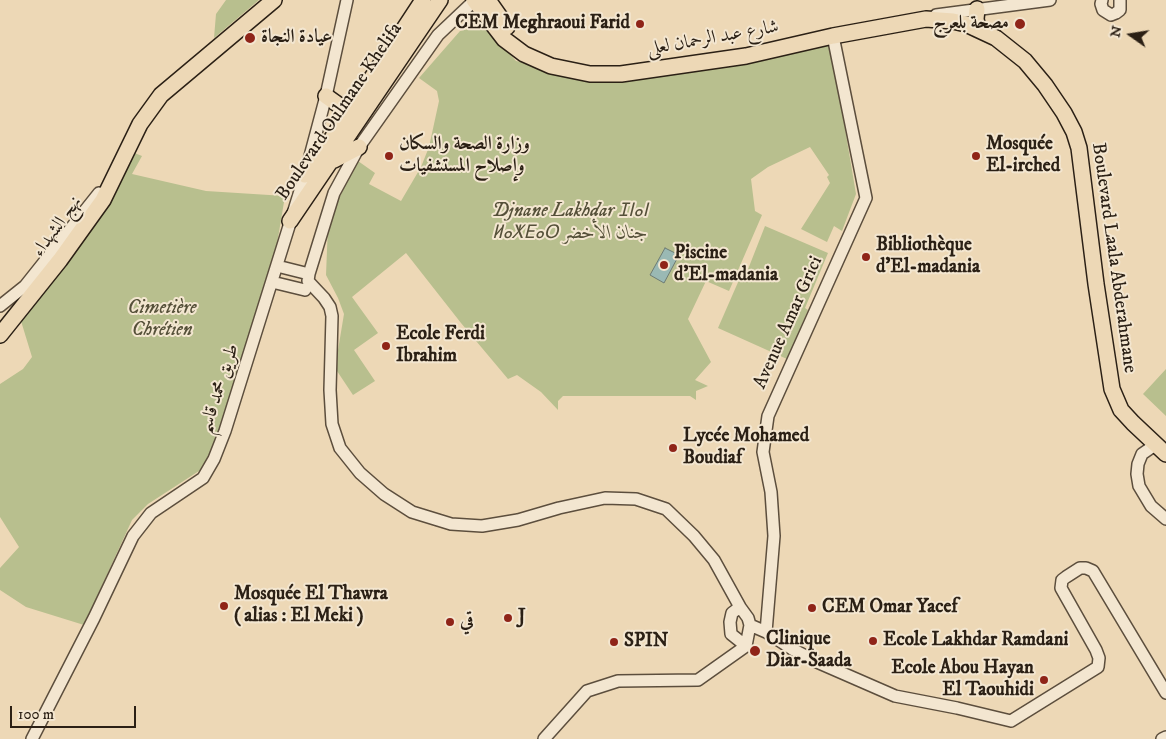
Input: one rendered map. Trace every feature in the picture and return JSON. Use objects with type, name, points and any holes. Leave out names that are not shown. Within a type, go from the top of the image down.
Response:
[{"type":"main road","points":[[135,134],[161,95],[245,22],[274,0]]},
{"type":"main road","name":"Boulevard Oulmane Khelifa","points":[[290,221],[352,107],[423,0]]},
{"type":"main road","name":"Boulevard Oulmane Khelifa","points":[[318,169],[440,0]]},
{"type":"main road","name":"شارع عبد الرحمان لعلى","points":[[475,0],[504,39],[538,62],[590,74],[621,74],[746,56],[834,36],[919,20]]},
{"type":"main road","points":[[488,0],[512,32],[517,48]]},
{"type":"main road","points":[[977,9],[978,29]]},
{"type":"main road","name":"Boulevard Laala Abderahmane","points":[[919,20],[953,22],[978,29],[1004,43],[1026,60],[1064,113],[1074,132],[1079,148],[1096,284],[1112,389],[1121,410],[1160,449]]},
{"type":"main road","points":[[326,96],[340,106],[352,107]]},
{"type":"main road","name":"نهج الشهداء","points":[[0,335],[60,260],[103,200],[135,134]]},
{"type":"main road","points":[[318,169],[359,147]]},
{"type":"street","points":[[318,169],[326,96],[347,0]]},
{"type":"street","points":[[307,282],[334,193],[359,147],[438,35],[475,0]]},
{"type":"street","points":[[919,20],[977,9],[1050,0]]},
{"type":"street","points":[[1102,0],[1103,10],[1110,15],[1120,10],[1120,0]]},
{"type":"street","name":"Avenue Amar Grici","points":[[766,632],[774,536],[770,492],[763,452],[768,416],[866,198],[834,36]]},
{"type":"street","points":[[0,306],[25,286],[94,201],[135,134]]},
{"type":"street","name":"طريق محمد قاسم","points":[[32,739],[94,618],[133,536],[151,512],[204,478],[214,459],[225,432],[290,221]]},
{"type":"street","points":[[277,266],[307,282],[324,298],[330,307],[332,316],[330,390],[332,424],[340,448],[360,473],[384,494],[412,512],[451,524],[482,526],[518,520],[604,498],[636,499],[666,509],[694,536],[714,560],[748,618],[750,625],[746,646],[698,680],[618,681],[587,691],[544,739]]},
{"type":"street","points":[[272,282],[307,282]]},
{"type":"street","points":[[1160,449],[1142,454],[1137,474],[1139,486],[1151,506],[1166,519]]},
{"type":"street","points":[[750,625],[766,632],[817,662],[895,696],[1011,721],[1098,667],[1099,658],[1096,650],[1060,588],[1062,580],[1080,568],[1086,568],[1093,571],[1166,692]]},
{"type":"street","points":[[740,607],[732,613],[730,622],[731,634],[746,646]]},
{"type":"street","points":[[1162,739],[1166,737]]},
{"type":"green space","points":[[226,0],[259,0],[214,38],[216,14]]},
{"type":"green space","name":"Djnane Lakhdar ⵊⵏⴰⵏ ⵍⴰⵅⴹⴰⵔ جنان الأخضر","points":[[484,25],[516,61],[571,73],[830,40],[856,194],[842,231],[834,226],[827,242],[801,229],[830,183],[827,177],[829,175],[810,147],[768,167],[751,179],[755,211],[762,215],[729,291],[706,281],[688,319],[711,362],[695,380],[708,386],[696,391],[696,400],[690,396],[563,396],[558,401],[558,410],[541,392],[517,375],[508,379],[406,253],[352,297],[378,333],[354,350],[375,381],[353,395],[335,368],[344,314],[326,275],[328,225],[338,200],[358,161],[375,173],[369,184],[401,201],[421,167],[429,147],[439,101],[437,91],[419,78],[460,31]]},
{"type":"green space","name":"Cimetière Chrétien","points":[[132,152],[142,156],[132,174],[206,191],[285,196],[276,250],[214,451],[202,469],[148,504],[132,520],[84,625],[26,607],[0,590],[0,568],[19,547],[0,517],[0,384],[23,369],[32,357],[21,321],[70,256]]},
{"type":"green space","points":[[765,226],[828,253],[805,308],[808,310],[787,359],[718,328],[739,280],[743,282]]},
{"type":"green space","points":[[1166,369],[1166,416],[1143,394]]},
{"type":"water","name":"Piscine d'El-madania","points":[[665,248],[679,255],[664,283],[650,275]]},
{"type":"place","name":"CEM Meghraoui Farid","points":[[640,24]]},
{"type":"place","name":"مصحة بلعرج","points":[[1020,24]]},
{"type":"place","name":"عيادة النجاة","points":[[250,38]]},
{"type":"place","name":"وزارة الصحة والسكان وإصلاح المستشفيات","points":[[389,156]]},
{"type":"place","name":"Mosquée El-irched","points":[[976,156]]},
{"type":"place","name":"Bibliothèque d'El-madania","points":[[866,257]]},
{"type":"place","name":"Piscine d'El-madania","points":[[664,265]]},
{"type":"place","name":"Ecole Ferdi Ibrahim","points":[[386,346]]},
{"type":"place","name":"Lycée Mohamed Boudiaf","points":[[673,448]]},
{"type":"place","name":"Mosquée El Thawra ( alias : El Meki )","points":[[224,606]]},
{"type":"place","name":"CEM Omar Yacef","points":[[812,608]]},
{"type":"place","name":"J","points":[[508,618]]},
{"type":"place","name":"قي","points":[[450,622]]},
{"type":"place","name":"Ecole Lakhdar Ramdani","points":[[873,641]]},
{"type":"place","name":"SPIN","points":[[614,642]]},
{"type":"place","name":"Clinique Diar-Saada","points":[[755,651]]},
{"type":"place","name":"Ecole Abou Hayan El Taouhidi","points":[[1044,680]]}]
